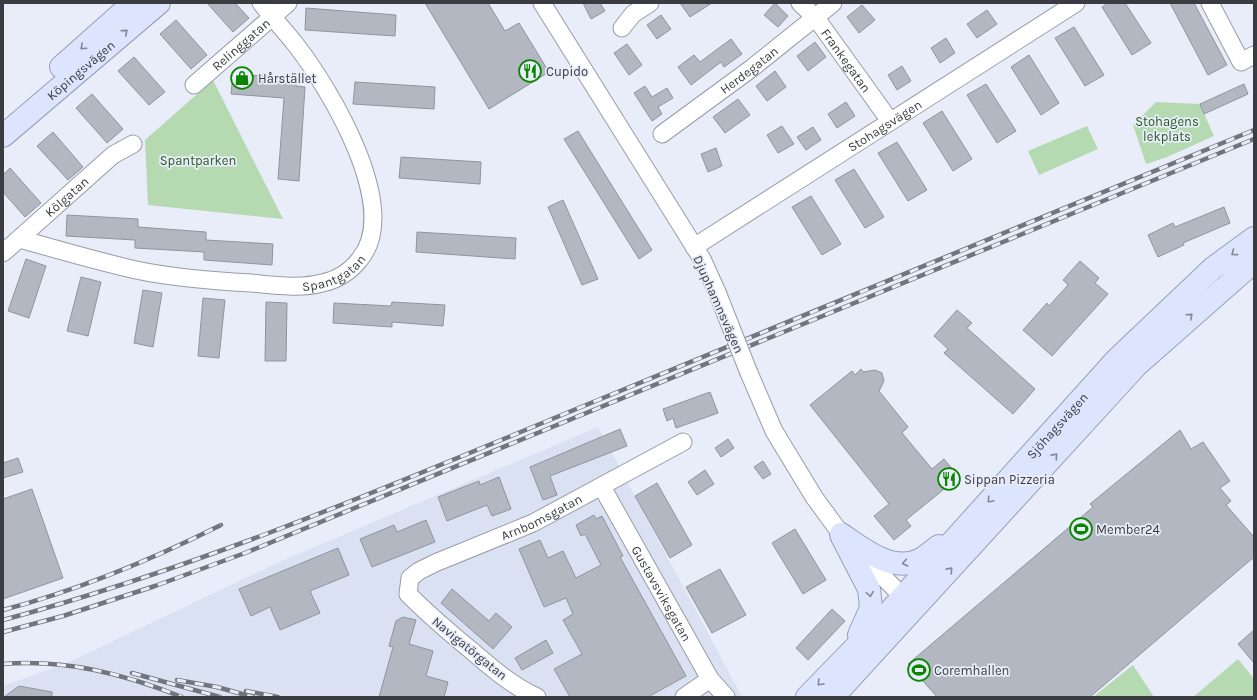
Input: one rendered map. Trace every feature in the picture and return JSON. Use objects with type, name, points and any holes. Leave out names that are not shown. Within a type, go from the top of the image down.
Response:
[{"type":"main road","name":"Köpingsvägen","points":[[3,118],[133,3]]},
{"type":"main road","name":"Köpingsvägen","points":[[3,136],[159,3]]},
{"type":"main road","name":"Sjöhagsvägen","points":[[909,603],[962,530],[1116,360],[1213,268],[1254,238]]},
{"type":"main road","name":"Sjöhagsvägen","points":[[807,697],[852,649],[909,603],[1137,365],[1161,342],[1254,262]]},
{"type":"main road","points":[[1063,419],[1097,396],[1145,348],[1161,342],[1164,328],[1182,297]]},
{"type":"main road","points":[[841,534],[874,556],[898,564],[920,560],[962,530]]},
{"type":"main road","points":[[841,534],[869,589],[871,608],[852,649]]},
{"type":"main road","points":[[833,697],[839,681],[902,608],[909,603]]},
{"type":"street","name":"Spantgatan","points":[[20,239],[112,264],[209,281],[265,284],[322,283],[336,278],[355,266],[365,253],[371,240],[373,227],[373,207],[362,165],[330,96],[296,45],[261,3]]},
{"type":"street","name":"Relinggatan","points":[[194,85],[273,18],[282,7],[288,3]]},
{"type":"street","name":"Djuphamnsvägen","points":[[542,3],[694,247],[717,292],[774,431],[814,497],[841,534],[909,603]]},
{"type":"street","points":[[622,28],[633,14],[650,3]]},
{"type":"street","name":"Frankegatan","points":[[800,3],[816,18],[890,121]]},
{"type":"street","name":"Herdegatan","points":[[662,134],[816,18],[833,3]]},
{"type":"street","points":[[1210,3],[1247,59]]},
{"type":"street","name":"Stohagsvägen","points":[[694,247],[1072,4]]},
{"type":"street","name":"Kölgatan","points":[[3,253],[113,155],[133,144]]},
{"type":"street","name":"Arnbomsgatan","points":[[408,594],[410,578],[419,571],[533,523],[683,442]]},
{"type":"street","name":"Gustavsviksgatan","points":[[602,487],[710,679],[726,697]]},
{"type":"street","name":"Navigatörgatan","points":[[408,594],[433,619],[497,672],[525,692],[537,697]]},
{"type":"street","points":[[684,697],[710,679]]},
{"type":"shaded area","points":[[598,427],[742,697],[3,697],[3,686],[65,664],[277,563]]},
{"type":"green space","name":"Spantparken","points":[[213,80],[283,219],[148,205],[145,140]]},
{"type":"green space","name":"Stohagens lekplats","points":[[1156,102],[1200,104],[1214,136],[1167,157],[1146,164],[1133,125]]},
{"type":"green space","points":[[1087,126],[1098,149],[1039,175],[1028,151]]},
{"type":"green space","points":[[1238,659],[1254,679],[1254,697],[1193,697]]},
{"type":"green space","points":[[1133,665],[1154,697],[1093,697]]},
{"type":"building","points":[[207,3],[235,3],[249,18],[233,32]]},
{"type":"building","points":[[425,3],[488,3],[505,31],[519,23],[549,72],[489,109]]},
{"type":"building","points":[[583,3],[600,3],[605,11],[591,19]]},
{"type":"building","points":[[680,3],[712,3],[690,17]]},
{"type":"building","points":[[775,3],[788,16],[778,27],[764,15]]},
{"type":"building","points":[[1108,3],[1125,3],[1151,43],[1132,55],[1102,7]]},
{"type":"building","points":[[1170,3],[1194,3],[1227,65],[1208,75]]},
{"type":"building","points":[[862,5],[875,20],[859,33],[847,17]]},
{"type":"building","points":[[306,8],[396,15],[395,36],[305,30]]},
{"type":"building","points":[[987,10],[997,24],[977,38],[967,24]]},
{"type":"building","points":[[661,15],[671,29],[657,39],[647,25]]},
{"type":"building","points":[[176,20],[207,55],[191,69],[160,34]]},
{"type":"building","points":[[1074,27],[1104,75],[1085,86],[1055,38]]},
{"type":"building","points":[[946,38],[955,53],[940,63],[931,48]]},
{"type":"building","points":[[731,39],[742,54],[724,67],[721,62],[691,85],[678,67],[694,55],[700,62]]},
{"type":"building","points":[[815,42],[826,57],[808,71],[797,56]]},
{"type":"building","points":[[627,44],[642,65],[629,75],[614,53]]},
{"type":"building","points":[[1029,55],[1059,103],[1041,115],[1011,67]]},
{"type":"building","points":[[134,57],[165,92],[149,105],[118,71]]},
{"type":"building","points":[[902,66],[911,81],[897,90],[888,75]]},
{"type":"building","points":[[775,71],[786,87],[767,101],[756,86]]},
{"type":"building","points":[[233,74],[296,78],[296,86],[305,87],[299,181],[278,179],[284,98],[231,94]]},
{"type":"building","points":[[355,82],[435,87],[434,109],[353,104]]},
{"type":"building","points":[[986,84],[1016,131],[997,143],[967,95]]},
{"type":"building","points":[[1244,84],[1248,94],[1204,114],[1200,104]]},
{"type":"building","points":[[645,86],[652,97],[667,88],[673,98],[658,107],[662,114],[652,121],[634,93]]},
{"type":"building","points":[[92,94],[123,129],[107,143],[76,108]]},
{"type":"building","points":[[738,99],[750,115],[725,133],[713,117]]},
{"type":"building","points":[[846,102],[855,116],[837,128],[828,114]]},
{"type":"building","points":[[942,111],[972,159],[953,171],[923,123]]},
{"type":"building","points":[[782,126],[794,144],[778,153],[767,135]]},
{"type":"building","points":[[813,127],[821,140],[806,150],[797,137]]},
{"type":"building","points":[[578,131],[652,250],[639,259],[564,139]]},
{"type":"building","points":[[53,132],[83,167],[68,180],[37,146]]},
{"type":"building","points":[[897,142],[927,190],[908,201],[878,153]]},
{"type":"building","points":[[716,148],[722,166],[708,172],[701,154]]},
{"type":"building","points":[[401,157],[481,162],[480,184],[399,178]]},
{"type":"building","points":[[10,168],[41,203],[25,217],[3,192],[3,175]]},
{"type":"building","points":[[854,169],[884,217],[865,228],[835,180]]},
{"type":"building","points":[[811,196],[841,244],[822,255],[792,207]]},
{"type":"building","points":[[563,200],[598,279],[582,285],[548,207]]},
{"type":"building","points":[[1224,207],[1230,223],[1183,243],[1184,245],[1158,257],[1148,235],[1173,223],[1175,227]]},
{"type":"building","points":[[67,215],[138,219],[138,227],[206,232],[206,240],[273,244],[272,265],[204,260],[204,252],[135,248],[135,240],[66,236]]},
{"type":"building","points":[[417,232],[516,238],[515,259],[416,252]]},
{"type":"building","points":[[26,259],[46,266],[29,318],[8,311]]},
{"type":"building","points":[[1080,261],[1099,278],[1095,283],[1108,294],[1052,356],[1023,330],[1047,303],[1049,306],[1068,285],[1063,280]]},
{"type":"building","points":[[81,277],[101,282],[88,336],[67,331]]},
{"type":"building","points":[[143,290],[162,293],[153,347],[134,343]]},
{"type":"building","points":[[203,298],[225,300],[219,358],[198,356]]},
{"type":"building","points":[[266,302],[287,303],[286,361],[265,361]]},
{"type":"building","points":[[392,302],[445,305],[443,326],[392,322],[392,327],[333,323],[334,303],[391,306]]},
{"type":"building","points":[[957,310],[972,323],[967,328],[1035,389],[1013,414],[944,353],[948,349],[934,336]]},
{"type":"building","points":[[861,369],[863,372],[875,370],[882,373],[884,381],[879,391],[908,427],[902,433],[932,469],[944,459],[959,477],[906,520],[911,526],[894,540],[874,516],[889,504],[810,405],[852,371],[855,375]]},
{"type":"building","points":[[710,392],[718,413],[676,428],[673,418],[667,421],[663,409]]},
{"type":"building","points":[[620,429],[627,446],[550,476],[557,495],[543,500],[530,467]]},
{"type":"building","points":[[1180,430],[1191,449],[1203,442],[1230,481],[1220,488],[1231,501],[1226,505],[1254,537],[1254,557],[1090,697],[937,697],[908,664],[1093,507],[1090,504]]},
{"type":"building","points":[[728,439],[734,448],[721,457],[715,448]]},
{"type":"building","points":[[18,458],[23,472],[3,478],[3,463]]},
{"type":"building","points":[[763,461],[771,474],[763,479],[754,467]]},
{"type":"building","points":[[705,470],[714,484],[697,495],[688,482]]},
{"type":"building","points":[[499,477],[511,509],[492,516],[487,505],[447,521],[438,497],[479,481],[480,485]]},
{"type":"building","points":[[657,483],[692,545],[670,558],[635,496]]},
{"type":"building","points":[[32,489],[63,578],[3,599],[3,499]]},
{"type":"building","points":[[594,515],[596,519],[602,516],[623,556],[620,557],[686,676],[648,697],[570,697],[554,669],[582,654],[563,620],[573,614],[566,598],[544,607],[519,549],[540,540],[548,558],[563,551],[576,578],[601,565],[585,534],[581,536],[576,525]]},
{"type":"building","points":[[426,520],[435,542],[372,567],[360,539],[394,525],[397,532]]},
{"type":"building","points":[[795,529],[826,580],[803,594],[772,543]]},
{"type":"building","points":[[338,548],[349,575],[310,591],[320,613],[280,630],[270,607],[251,616],[239,589]]},
{"type":"building","points":[[720,569],[746,615],[712,633],[686,587]]},
{"type":"building","points":[[452,589],[489,621],[496,613],[512,627],[493,649],[441,603]]},
{"type":"building","points":[[832,609],[845,621],[808,660],[796,648]]},
{"type":"building","points":[[403,617],[416,620],[409,644],[433,651],[426,676],[448,682],[444,697],[379,697],[393,647],[389,646],[396,621]]},
{"type":"building","points":[[1254,630],[1254,663],[1238,644]]},
{"type":"building","points":[[546,640],[553,653],[522,670],[515,658]]},
{"type":"building","points":[[19,686],[52,692],[52,697],[4,697]]},
{"type":"railway","points":[[3,620],[152,575],[370,494],[1254,130]]},
{"type":"railway","points":[[3,632],[63,616],[155,586],[245,553],[1254,139]]},
{"type":"railway","points":[[3,610],[87,584],[141,562],[221,525]]},
{"type":"railway","points":[[3,664],[49,664],[94,670],[138,681],[182,697]]},
{"type":"railway","points":[[132,673],[220,697]]},
{"type":"railway","points":[[177,680],[217,687],[253,697]]},
{"type":"railway","points":[[246,691],[278,697]]},
{"type":"place","name":"Cupido","points":[[530,71]]},
{"type":"place","name":"Hårstället","points":[[242,78]]},
{"type":"place","name":"Sippan Pizzeria","points":[[949,479]]},
{"type":"place","name":"Member24","points":[[1081,529]]},
{"type":"place","name":"Coremhallen","points":[[919,670]]}]
